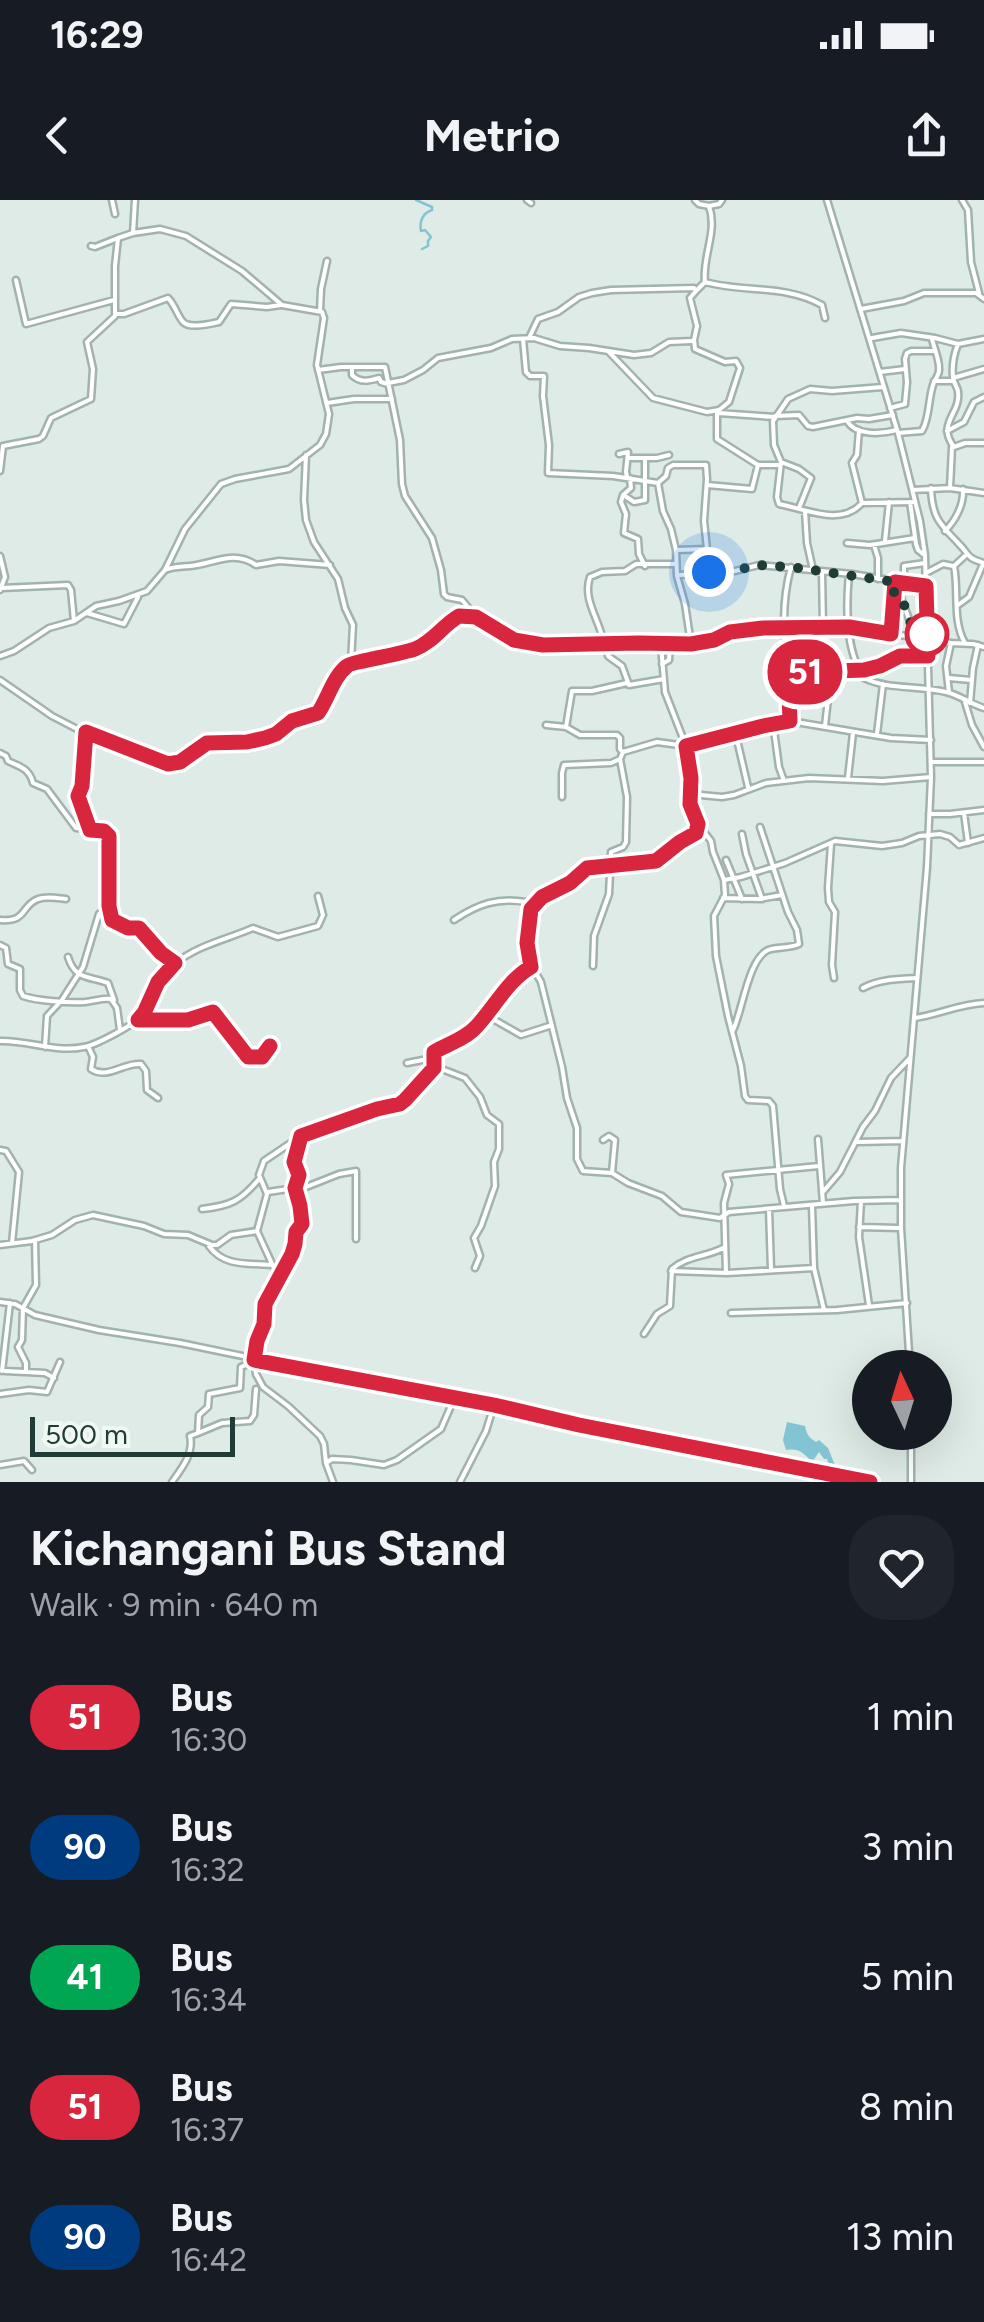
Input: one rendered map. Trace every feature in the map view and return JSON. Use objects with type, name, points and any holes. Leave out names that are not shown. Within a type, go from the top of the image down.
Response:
[{"type":"street","points":[[112,200],[115,214]]},
{"type":"street","points":[[133,233],[135,200]]},
{"type":"street","points":[[696,200],[709,206],[722,200]]},
{"type":"street","points":[[827,200],[898,432],[912,490],[915,538],[918,550],[925,554]]},
{"type":"street","points":[[962,200],[968,210],[971,262],[978,294]]},
{"type":"street","points":[[706,282],[704,268],[713,230],[709,206]]},
{"type":"street","points":[[90,246],[160,229],[186,236],[242,270],[282,305]]},
{"type":"street","points":[[116,314],[118,238]]},
{"type":"street","points":[[0,656],[49,628],[74,621],[96,606],[152,587],[185,529],[221,484],[288,469],[320,445],[328,420],[318,370],[324,318],[320,311],[321,288],[327,260]]},
{"type":"street","points":[[16,280],[26,324],[116,300]]},
{"type":"street","points":[[706,282],[690,298],[697,328],[694,342],[698,351],[727,363],[736,361],[740,366],[729,402],[715,412]]},
{"type":"street","points":[[706,282],[780,290],[822,305],[825,318]]},
{"type":"street","points":[[658,483],[628,477],[548,473],[544,376],[530,376],[526,372],[526,338],[538,319],[558,312],[582,296],[612,290],[690,287],[696,291]]},
{"type":"street","points":[[861,309],[904,301],[924,292],[978,294],[984,299]]},
{"type":"street","points":[[0,471],[3,446],[38,439],[52,418],[89,402],[93,369],[87,342],[116,314],[168,298],[183,322],[190,325],[219,322],[229,304],[282,305],[320,311]]},
{"type":"street","points":[[870,338],[902,334],[958,344],[984,339]]},
{"type":"street","points":[[352,368],[357,379],[379,378],[388,384],[424,370],[438,358],[491,348],[507,340],[542,339],[560,346],[643,355],[668,342],[694,342]]},
{"type":"street","points":[[847,420],[851,428],[872,433],[924,430],[939,371],[932,339]]},
{"type":"street","points":[[950,488],[952,446],[947,430],[958,397],[953,379],[958,344]]},
{"type":"street","points":[[609,352],[653,398],[694,410],[799,415],[809,427],[892,411],[905,404],[905,360],[909,352],[934,351]]},
{"type":"street","points":[[318,370],[384,366],[400,440],[402,484],[432,538],[444,594],[462,600],[476,617],[514,640],[543,645],[670,645],[714,640],[734,631],[849,627],[981,646],[968,702],[972,725],[984,746]]},
{"type":"street","points":[[880,372],[907,369]]},
{"type":"street","points":[[934,381],[984,369]]},
{"type":"street","points":[[884,387],[807,390],[786,400],[775,416],[774,442],[781,464],[778,503],[842,516],[862,503],[913,502]]},
{"type":"street","points":[[947,430],[964,422],[974,402],[984,397]]},
{"type":"street","points":[[327,403],[392,399]]},
{"type":"street","points":[[715,412],[717,439],[758,465],[781,464],[799,469],[811,478],[802,510],[813,570]]},
{"type":"street","points":[[859,430],[857,456],[852,462],[862,503]]},
{"type":"street","points":[[952,446],[984,443]]},
{"type":"street","points":[[619,454],[628,452],[631,488],[621,502],[626,514],[624,533],[638,539],[639,556],[646,566]]},
{"type":"street","points":[[0,680],[52,716],[174,764],[207,743],[265,738],[292,721],[316,715],[351,662],[353,624],[341,586],[314,542],[306,520],[306,455]]},
{"type":"street","points":[[628,458],[669,456]]},
{"type":"street","points":[[623,495],[632,501],[644,501],[645,458]]},
{"type":"street","points":[[691,644],[676,550],[658,483],[673,465],[706,465],[704,522],[713,571]]},
{"type":"street","points":[[707,484],[752,489],[758,465]]},
{"type":"street","points":[[930,488],[933,511],[945,530],[966,555],[984,563],[969,597],[958,605]]},
{"type":"street","points":[[912,490],[950,488],[984,493]]},
{"type":"street","points":[[945,530],[961,505],[962,489]]},
{"type":"street","points":[[885,542],[888,502]]},
{"type":"street","points":[[909,1350],[901,1228],[903,1142],[931,777],[925,554],[913,502]]},
{"type":"street","points":[[846,543],[874,545],[915,538]]},
{"type":"street","points":[[874,545],[878,580]]},
{"type":"street","points":[[676,550],[707,549]]},
{"type":"street","points":[[954,566],[966,555]]},
{"type":"street","points":[[0,556],[4,576],[1,589],[68,585],[74,621]]},
{"type":"street","points":[[165,570],[230,557],[247,559],[256,565],[279,561],[330,565]]},
{"type":"street","points":[[627,683],[622,666],[608,656],[588,600],[588,580],[597,573],[625,571],[634,565],[678,564]]},
{"type":"street","points":[[904,583],[904,566],[925,564]]},
{"type":"street","points":[[926,573],[942,564],[954,566]]},
{"type":"street","points":[[677,574],[735,571],[756,565],[926,586]]},
{"type":"street","points":[[954,566],[958,630],[965,643]]},
{"type":"street","points":[[790,721],[784,597],[791,567]]},
{"type":"street","points":[[822,572],[823,628]]},
{"type":"street","points":[[849,574],[849,627],[858,670],[866,680],[950,692],[984,708]]},
{"type":"street","points":[[891,634],[895,582]]},
{"type":"street","points":[[894,592],[901,596],[912,622],[912,636]]},
{"type":"street","points":[[86,613],[124,624],[140,594]]},
{"type":"street","points":[[351,662],[388,658],[418,648],[456,618],[476,617]]},
{"type":"street","points":[[950,692],[946,666],[951,643]]},
{"type":"street","points":[[661,644],[665,692],[686,746],[692,809],[710,840],[724,880],[725,892],[715,911],[715,940],[746,1099],[769,1101],[773,1106],[781,1200],[785,1206]]},
{"type":"street","points":[[662,664],[669,660],[670,645]]},
{"type":"street","points":[[788,672],[858,670],[875,668],[900,656],[928,656]]},
{"type":"street","points":[[789,693],[804,690],[805,672]]},
{"type":"street","points":[[826,726],[831,672]]},
{"type":"street","points":[[948,678],[971,680]]},
{"type":"street","points":[[566,727],[572,691],[664,679]]},
{"type":"street","points":[[877,735],[884,684]]},
{"type":"street","points":[[623,752],[657,742],[686,746],[790,721],[931,740]]},
{"type":"street","points":[[773,723],[784,780]]},
{"type":"street","points":[[546,724],[566,727],[580,735],[617,735],[623,752]]},
{"type":"street","points":[[86,732],[78,796],[90,830]]},
{"type":"street","points":[[848,778],[853,732]]},
{"type":"street","points":[[736,735],[748,790]]},
{"type":"street","points":[[592,966],[594,936],[609,894],[612,850],[624,847],[626,842],[627,797],[620,759],[623,752]]},
{"type":"street","points":[[0,753],[21,766],[32,783],[47,788],[76,828],[104,831],[109,836],[109,906],[114,922],[139,928],[175,963]]},
{"type":"street","points":[[562,797],[564,764],[620,759]]},
{"type":"street","points":[[931,762],[984,762]]},
{"type":"street","points":[[690,794],[722,797],[784,780],[883,781],[931,777]]},
{"type":"street","points":[[929,814],[984,810]]},
{"type":"street","points":[[964,813],[968,844]]},
{"type":"street","points":[[698,824],[696,833],[660,859],[584,869],[531,909],[527,943],[531,967],[540,978],[576,1128],[578,1165],[582,1172],[612,1173],[628,1184],[662,1196],[681,1212],[718,1218],[730,1212],[785,1206],[901,1200]]},
{"type":"street","points":[[732,1031],[763,953],[799,944],[760,827]]},
{"type":"street","points":[[742,834],[762,898]]},
{"type":"street","points":[[724,880],[753,874],[836,841],[882,846],[928,834],[945,834],[959,846],[984,838]]},
{"type":"street","points":[[830,844],[828,888],[835,912],[834,978]]},
{"type":"street","points":[[726,860],[742,900]]},
{"type":"street","points":[[723,898],[782,895]]},
{"type":"street","points":[[0,1040],[45,1047],[88,1046],[138,1020],[158,982],[175,963],[201,947],[252,928],[278,936],[316,928],[323,918],[318,896]]},
{"type":"street","points":[[0,920],[15,919],[31,903],[46,897],[66,899]]},
{"type":"street","points":[[454,920],[481,904],[498,900],[526,902],[531,909]]},
{"type":"street","points":[[45,1047],[48,1016],[78,975],[99,914],[109,906]]},
{"type":"street","points":[[0,946],[6,948],[8,964],[20,969],[23,996],[81,1002],[114,1000]]},
{"type":"street","points":[[68,957],[78,975],[108,982],[120,1030]]},
{"type":"street","points":[[279,1279],[257,1231],[268,1192],[260,1179],[264,1161],[301,1136],[400,1104],[434,1066],[434,1052],[468,1034],[516,976],[531,967]]},
{"type":"street","points":[[863,988],[888,980],[918,978]]},
{"type":"street","points":[[914,1018],[984,1003]]},
{"type":"street","points":[[138,1020],[188,1020],[213,1012],[248,1057],[262,1057],[270,1046]]},
{"type":"street","points":[[486,1015],[521,1035],[551,1026]]},
{"type":"street","points":[[88,1046],[93,1072],[104,1074],[133,1063],[141,1064],[146,1071],[146,1088],[158,1098]]},
{"type":"street","points":[[407,1064],[433,1058]]},
{"type":"street","points":[[822,1193],[840,1172],[892,1078],[910,1058]]},
{"type":"street","points":[[434,1066],[465,1078],[486,1113],[500,1124],[495,1186],[474,1238],[480,1256],[475,1268]]},
{"type":"street","points":[[198,1434],[199,1415],[207,1409],[209,1394],[240,1388],[241,1367],[252,1359],[264,1324],[265,1304],[293,1252],[296,1232],[302,1224],[294,1158],[301,1136]]},
{"type":"street","points":[[603,1140],[608,1136],[615,1140],[612,1173]]},
{"type":"street","points":[[818,1138],[824,1203]]},
{"type":"street","points":[[856,1142],[903,1142]]},
{"type":"street","points":[[0,1150],[6,1150],[18,1172],[12,1243]]},
{"type":"street","points":[[726,1273],[726,1174],[819,1166]]},
{"type":"street","points":[[268,1192],[295,1189],[356,1171],[356,1238]]},
{"type":"street","points":[[202,1209],[229,1205],[247,1195],[260,1179]]},
{"type":"street","points":[[861,1200],[859,1227],[869,1307]]},
{"type":"street","points":[[812,1205],[814,1268],[824,1310]]},
{"type":"street","points":[[769,1209],[771,1271]]},
{"type":"street","points":[[0,1246],[52,1236],[81,1217],[93,1215],[164,1234],[194,1236],[217,1245],[234,1234],[257,1231]]},
{"type":"street","points":[[859,1227],[901,1228]]},
{"type":"street","points":[[26,1372],[18,1349],[23,1308],[36,1285],[35,1240]]},
{"type":"street","points":[[208,1244],[216,1255],[228,1261],[272,1265]]},
{"type":"street","points":[[644,1334],[657,1314],[670,1306],[671,1271],[683,1260],[725,1247]]},
{"type":"street","points":[[671,1271],[726,1273],[814,1268]]},
{"type":"street","points":[[0,1302],[42,1317],[870,1482]]},
{"type":"street","points":[[10,1303],[1,1370],[48,1374],[54,1378]]},
{"type":"street","points":[[732,1313],[907,1304]]},
{"type":"street","points":[[252,1359],[263,1387],[320,1436],[333,1482]]},
{"type":"street","points":[[0,1394],[47,1392],[60,1362]]},
{"type":"street","points":[[172,1482],[192,1448],[190,1436],[222,1422],[250,1421],[256,1388]]},
{"type":"street","points":[[326,1463],[338,1459],[384,1465],[398,1460],[441,1429],[454,1399]]},
{"type":"street","points":[[460,1482],[486,1431],[494,1405]]},
{"type":"street","points":[[911,1450],[911,1482]]},
{"type":"street","points":[[0,1465],[24,1461],[32,1470]]},
{"type":"water","points":[[787,1422],[805,1426],[810,1438],[828,1448],[837,1470],[830,1468],[819,1452],[812,1462],[800,1452],[786,1450],[783,1440]]},
{"type":"waterway","points":[[416,200],[432,207],[421,221],[421,231],[431,237],[422,249]]},
{"type":"bus line","name":"51","points":[[270,1046],[262,1057],[248,1057],[213,1012],[188,1020],[138,1020],[158,982],[175,963],[139,928],[128,928],[112,920],[109,836],[104,831],[90,830],[78,796],[86,732],[168,764],[180,762],[211,742],[265,738],[296,719],[318,713],[351,662],[388,658],[418,648],[459,616],[476,617],[514,640],[543,645],[691,644],[730,632],[763,628],[849,627],[891,634],[895,582],[926,586],[928,656],[909,654],[864,670],[805,672],[804,690],[789,693],[790,721],[686,746],[690,804],[698,824],[696,833],[656,861],[587,868],[570,883],[542,897],[531,909],[527,943],[531,967],[516,976],[476,1027],[434,1052],[434,1068],[405,1100],[301,1136],[294,1162],[299,1175],[295,1188],[302,1224],[296,1232],[292,1254],[265,1304],[254,1360],[870,1482]]},
{"type":"route","points":[[709,572],[756,565],[895,582],[894,592],[901,596],[912,622],[912,636],[927,634]]}]
